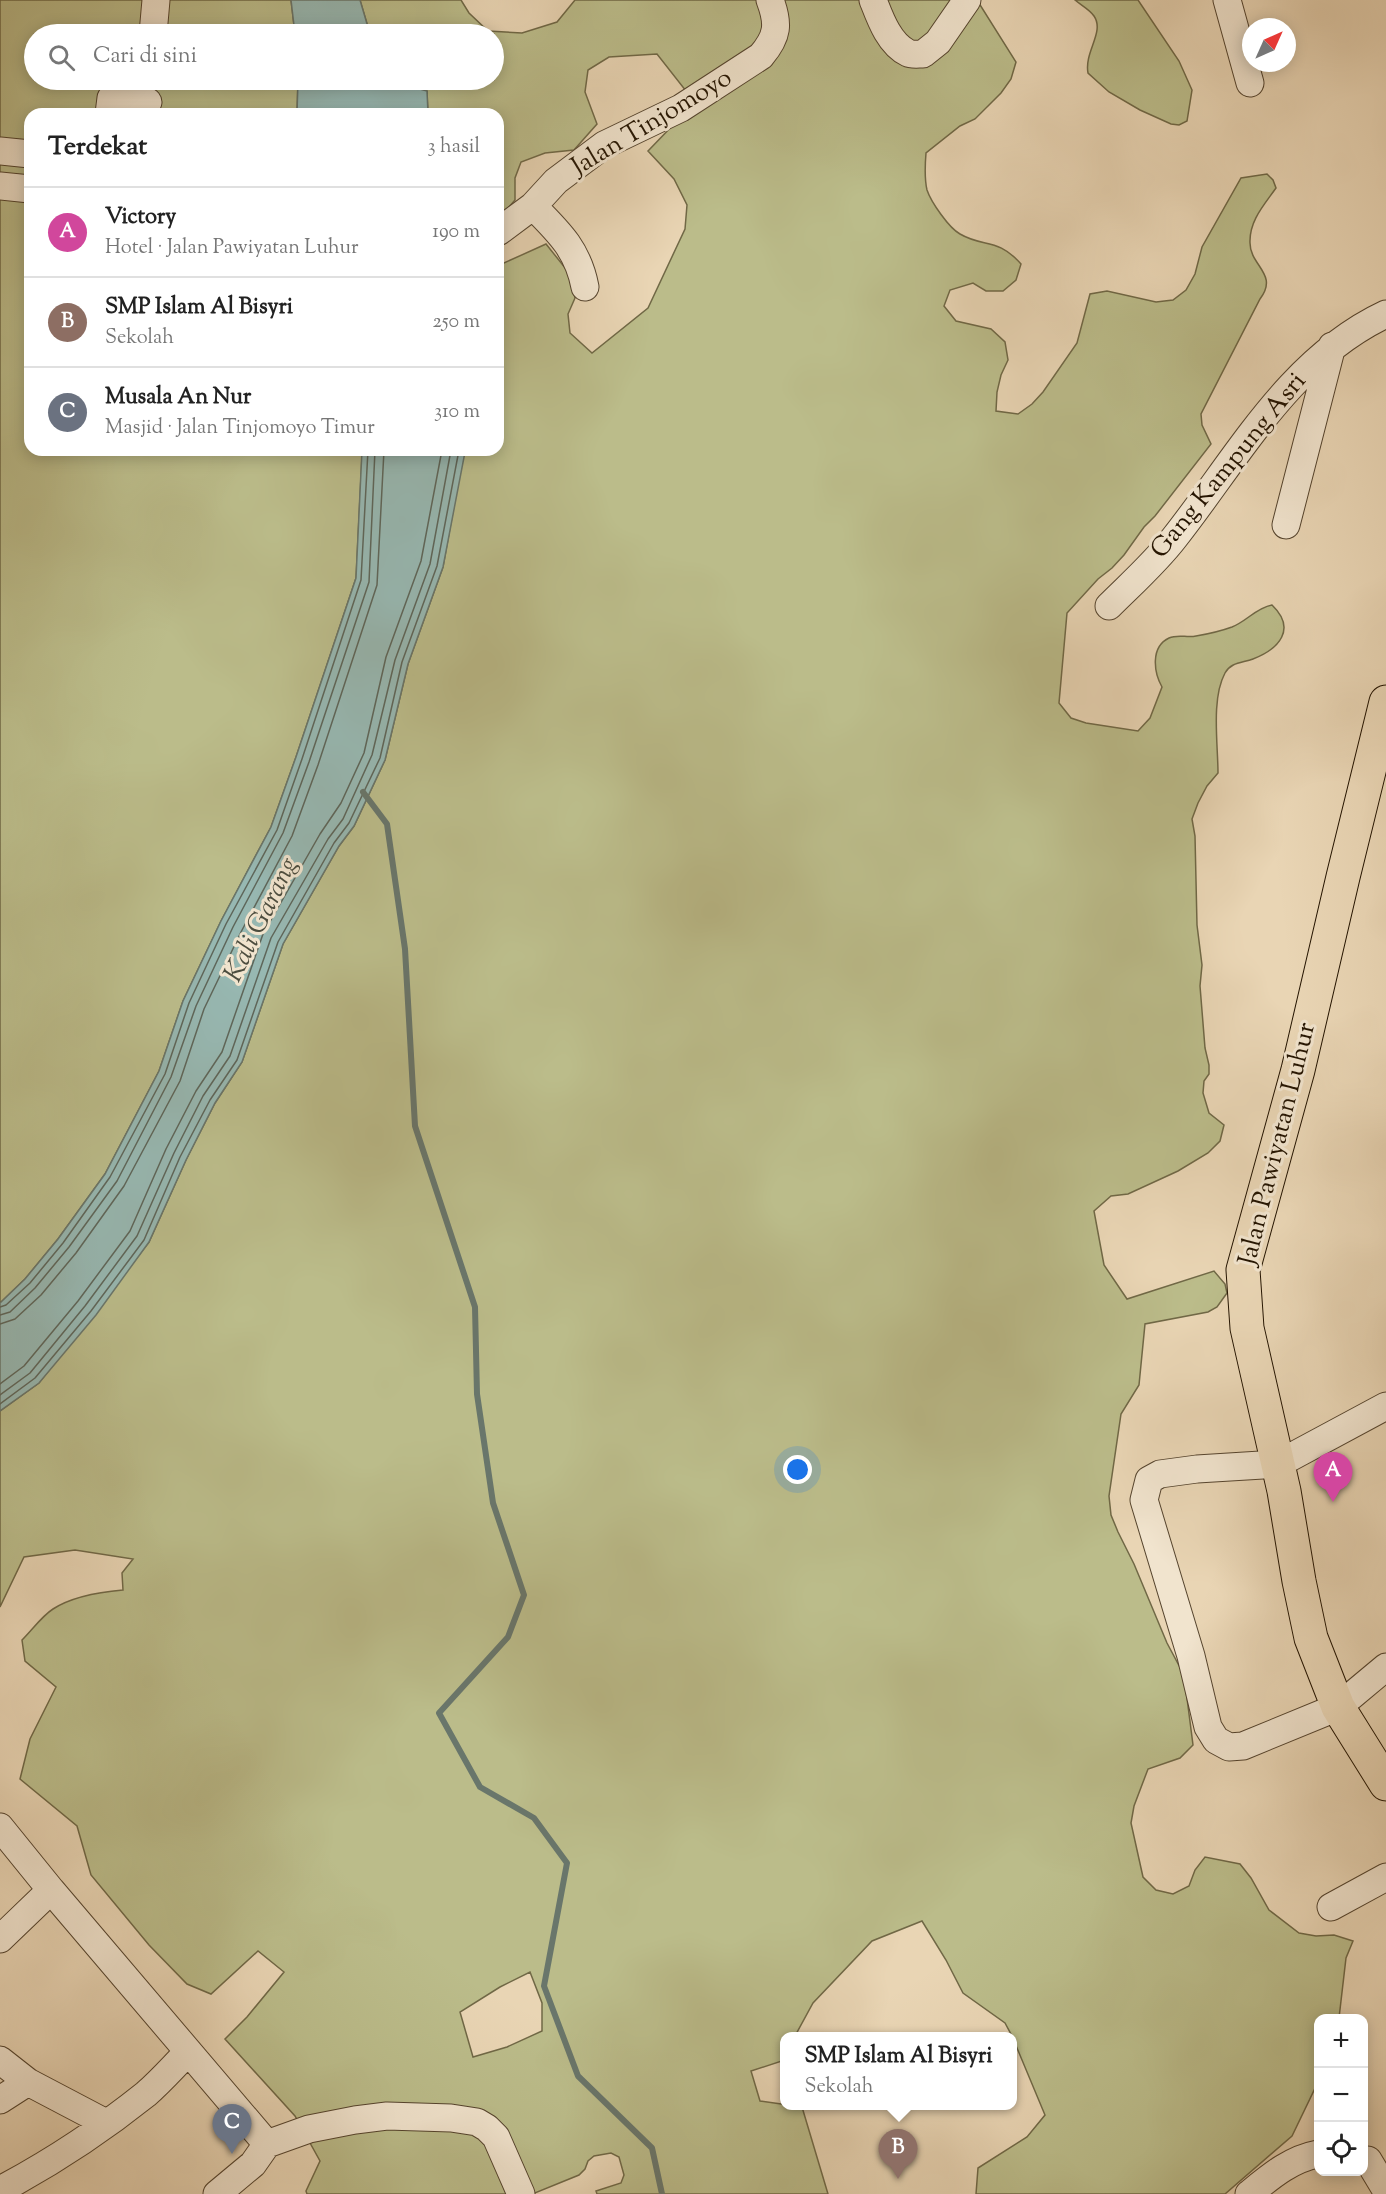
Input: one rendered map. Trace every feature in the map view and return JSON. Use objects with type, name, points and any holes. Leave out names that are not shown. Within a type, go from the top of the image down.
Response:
[{"type":"main road","name":"Jalan Pawiyatan Luhur","points":[[1386,702],[1298,1070],[1243,1270],[1247,1328],[1278,1464],[1311,1638],[1338,1707],[1386,1784]]},
{"type":"street","points":[[154,24],[156,0]]},
{"type":"street","name":"Jalan Tinjomoyo","points":[[504,227],[533,206],[556,181],[604,145],[681,108],[761,56],[769,47],[776,31],[775,14],[770,0]]},
{"type":"street","points":[[873,0],[882,24],[894,41],[909,54],[923,54],[938,42],[967,0]]},
{"type":"street","points":[[1227,0],[1250,83]]},
{"type":"street","points":[[110,108],[111,98],[148,98]]},
{"type":"street","points":[[0,151],[24,153]]},
{"type":"street","points":[[0,186],[24,188]]},
{"type":"street","points":[[533,206],[559,232],[574,252],[585,287]]},
{"type":"street","name":"Gang Kampung Asri","points":[[1109,606],[1174,538],[1263,418],[1298,378],[1332,346],[1362,325],[1386,314]]},
{"type":"street","points":[[1286,525],[1332,346]]},
{"type":"street","points":[[1386,1406],[1278,1464],[1197,1469],[1160,1474],[1149,1480],[1144,1500],[1191,1656],[1208,1727],[1216,1740],[1229,1747],[1243,1746],[1338,1707],[1386,1667]]},
{"type":"street","points":[[0,1827],[267,2144]]},
{"type":"street","points":[[1331,1907],[1386,1877]]},
{"type":"street","points":[[0,1939],[51,1890]]},
{"type":"street","points":[[0,2190],[29,2175],[147,2093],[188,2052]]},
{"type":"street","points":[[0,2060],[28,2082],[106,2123]]},
{"type":"street","points":[[0,2100],[28,2082]]},
{"type":"street","points":[[217,2194],[253,2164],[267,2144],[318,2127],[387,2116],[451,2118],[477,2122],[488,2128],[496,2138],[521,2194]]},
{"type":"street","points":[[1249,2194],[1282,2169],[1296,2161],[1314,2155]]},
{"type":"street","points":[[1372,2159],[1385,2188]]},
{"type":"green space","points":[[0,0],[291,0],[294,24],[24,24],[24,90],[298,90],[297,108],[24,108],[24,456],[362,456],[356,578],[271,827],[221,921],[183,1001],[159,1071],[105,1174],[58,1239],[25,1279],[0,1303]]},
{"type":"green space","points":[[360,0],[461,0],[469,13],[481,24],[367,24]]},
{"type":"green space","points":[[575,0],[977,0],[1016,62],[1011,79],[1001,93],[975,119],[960,126],[926,153],[925,176],[927,190],[932,201],[956,231],[969,238],[1005,250],[1021,264],[1016,280],[1003,291],[986,291],[973,283],[950,290],[944,306],[956,321],[991,329],[1005,342],[1008,360],[997,392],[996,411],[1018,414],[1043,392],[1077,343],[1090,294],[1107,291],[1156,302],[1173,300],[1186,290],[1195,274],[1202,247],[1241,178],[1267,174],[1273,180],[1276,188],[1258,214],[1250,235],[1251,251],[1265,276],[1265,290],[1201,414],[1202,425],[1211,444],[1124,555],[1067,613],[1059,703],[1071,718],[1086,723],[1138,731],[1150,718],[1162,687],[1155,661],[1163,642],[1172,637],[1196,636],[1228,628],[1272,605],[1283,622],[1284,630],[1277,644],[1262,655],[1234,665],[1225,673],[1217,708],[1218,773],[1207,786],[1192,819],[1195,836],[1197,925],[1202,965],[1200,986],[1205,1048],[1209,1065],[1209,1074],[1204,1081],[1203,1093],[1209,1113],[1224,1125],[1220,1141],[1208,1153],[1178,1171],[1128,1194],[1111,1196],[1094,1211],[1104,1265],[1127,1299],[1214,1271],[1225,1284],[1227,1293],[1217,1307],[1208,1312],[1145,1324],[1139,1385],[1121,1414],[1109,1496],[1111,1515],[1118,1532],[1167,1643],[1184,1675],[1193,1745],[1180,1758],[1148,1769],[1134,1806],[1131,1823],[1143,1877],[1156,1890],[1173,1894],[1189,1886],[1195,1870],[1205,1857],[1240,1864],[1251,1878],[1269,1910],[1299,1933],[1316,1936],[1334,1935],[1353,1941],[1346,1958],[1339,2014],[1314,2014],[1314,2090],[1292,2136],[1225,2194],[976,2194],[978,2168],[1027,2137],[1045,2115],[1017,2048],[1017,2032],[1010,2032],[1005,2023],[963,1993],[922,1921],[872,1941],[813,2003],[797,2032],[780,2032],[780,2062],[751,2071],[760,2101],[780,2104],[780,2110],[803,2110],[828,2194],[597,2194],[596,2191],[621,2183],[624,2175],[619,2157],[611,2153],[594,2156],[579,2175],[535,2193],[528,2188],[522,2194],[307,2194],[306,2191],[320,2161],[295,2116],[225,2039],[247,2017],[284,1972],[258,1951],[211,1994],[187,1984],[149,1945],[91,1875],[77,1826],[20,1779],[30,1739],[56,1687],[25,1661],[22,1640],[45,1615],[69,1601],[87,1595],[123,1590],[122,1573],[133,1559],[75,1550],[24,1557],[0,1607],[0,1411],[39,1383],[149,1242],[215,1103],[242,1062],[283,944],[339,846],[354,826],[385,760],[408,664],[443,567],[463,456],[504,456],[504,263],[546,244],[570,274],[575,298],[568,314],[570,333],[592,353],[648,308],[685,229],[687,205],[674,179],[648,151],[674,124],[690,96],[657,54],[609,57],[588,70],[585,92],[597,124],[574,150],[545,153],[521,162],[515,178],[515,200],[504,213],[504,108],[428,108],[427,91],[423,90],[504,90],[504,32],[522,33],[557,22]],"holes":[[[530,1972],[542,2003],[542,2031],[507,2047],[473,2057],[460,2012],[500,1987]]]},
{"type":"green space","points":[[1075,0],[1138,0],[1179,61],[1192,90],[1187,121],[1179,125],[1171,124],[1140,110],[1109,92],[1088,73],[1097,22],[1088,9]]},
{"type":"water","points":[[291,0],[360,0],[367,24],[294,24]]},
{"type":"water","points":[[298,90],[427,91],[428,108],[297,108]]},
{"type":"water","name":"Kali Garang","points":[[362,456],[464,456],[443,567],[408,664],[385,760],[354,826],[339,846],[283,944],[242,1062],[215,1103],[149,1242],[96,1315],[39,1383],[0,1411],[0,1303],[25,1279],[58,1239],[105,1174],[159,1071],[183,1001],[221,921],[271,827],[356,578]]},
{"type":"waterway","points":[[363,792],[387,824],[405,949],[415,1126],[475,1307],[477,1394],[493,1503],[524,1595],[508,1637],[439,1713],[480,1787],[534,1818],[567,1863],[544,1986],[578,2076],[652,2148],[662,2194]]},
{"type":"place","name":"Victory","points":[[1333,1502]]},
{"type":"place","name":"Musala An Nur","points":[[232,2154]]},
{"type":"place","name":"SMP Islam Al Bisyri","points":[[898,2179]]}]
